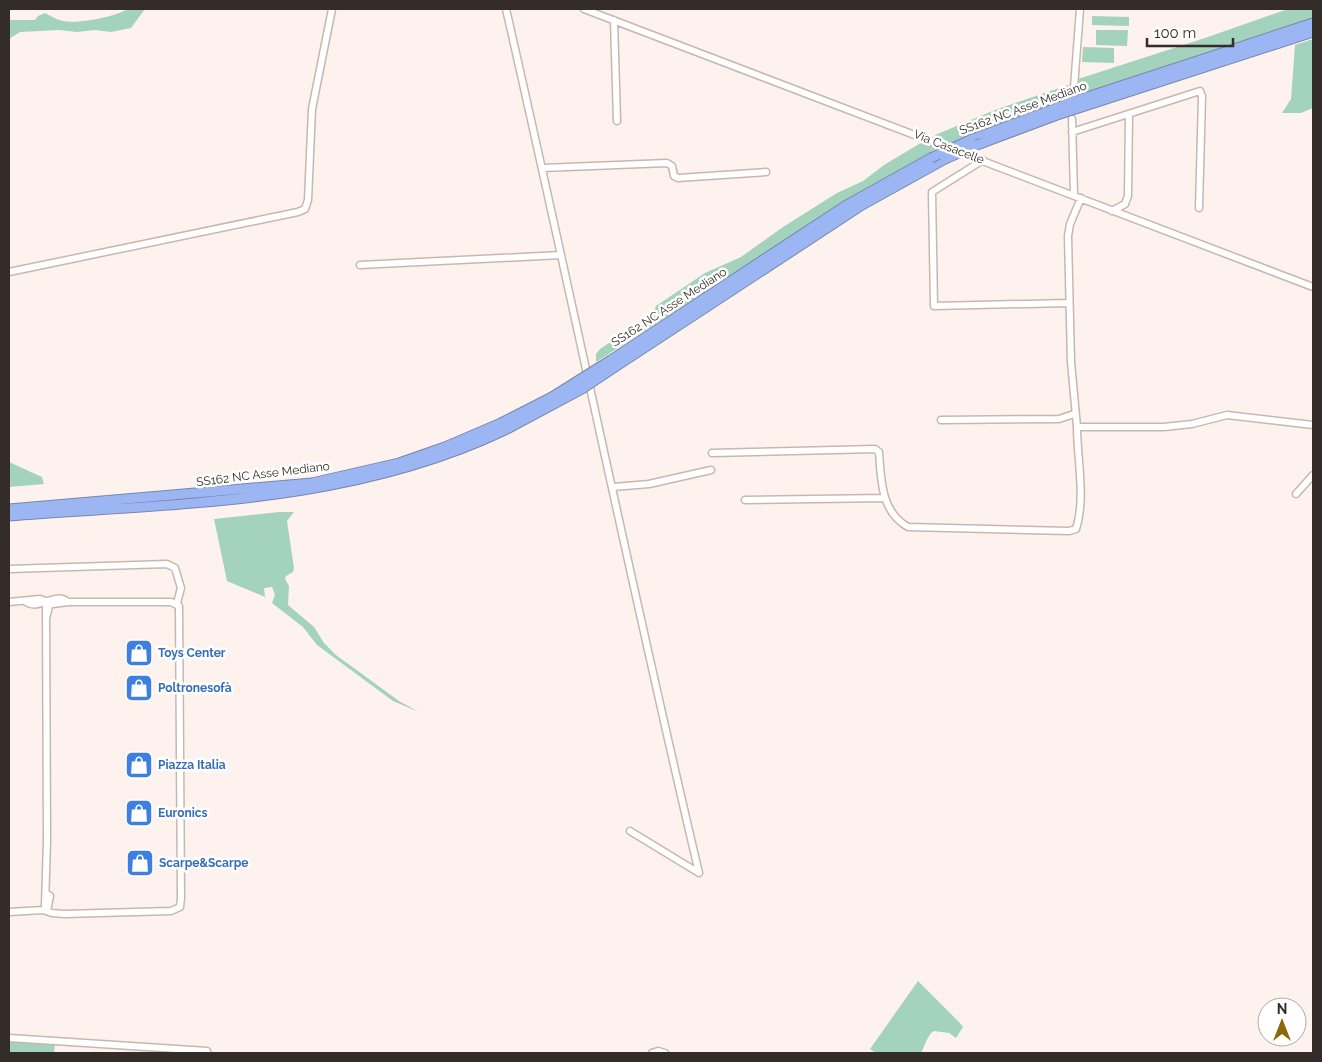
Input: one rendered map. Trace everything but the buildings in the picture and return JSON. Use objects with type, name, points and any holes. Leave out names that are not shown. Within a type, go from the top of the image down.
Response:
[{"type":"highway","name":"SS162 NC Asse Mediano","points":[[613,364],[845,206],[931,158],[970,140],[1078,100],[1313,23]]},
{"type":"highway","name":"SS162 NC Asse Mediano","points":[[9,509],[212,497],[312,483],[405,465],[503,427],[552,397],[613,364],[862,205],[945,159],[1076,108],[1313,32]]},
{"type":"highway","name":"SS162 NC Asse Mediano","points":[[9,516],[124,503]]},
{"type":"street","points":[[9,272],[305,209],[308,200],[312,108],[332,9]]},
{"type":"street","points":[[506,9],[613,487],[625,551],[699,873],[630,831]]},
{"type":"street","name":"Via Casacelle","points":[[584,9],[1313,287]]},
{"type":"street","points":[[1074,87],[1080,9]]},
{"type":"street","points":[[614,20],[617,120]]},
{"type":"street","points":[[1072,132],[1196,92],[1201,93],[1199,208]]},
{"type":"street","points":[[1112,211],[1125,204],[1128,196],[1129,114]]},
{"type":"street","points":[[1072,119],[1074,195]]},
{"type":"street","points":[[983,160],[932,192],[934,306],[1068,303]]},
{"type":"street","points":[[542,168],[667,163],[671,165],[674,176],[678,178],[766,172]]},
{"type":"street","points":[[712,453],[875,449],[879,452],[885,498],[894,516],[908,527],[1069,531],[1076,529],[1080,485],[1068,303],[1068,236],[1070,224],[1081,198]]},
{"type":"street","points":[[360,265],[561,254]]},
{"type":"street","points":[[940,420],[1059,419],[1074,414]]},
{"type":"street","points":[[1077,427],[1164,427],[1192,424],[1227,415],[1313,425]]},
{"type":"street","points":[[613,487],[649,484],[711,470]]},
{"type":"street","points":[[1296,494],[1313,475]]},
{"type":"street","points":[[745,500],[885,498]]},
{"type":"street","points":[[9,568],[168,564],[175,568],[181,588],[177,603],[180,611],[180,906],[171,911],[66,912],[63,910],[9,912]]},
{"type":"street","points":[[9,602],[26,602],[35,599],[46,601],[65,599],[68,602],[177,603]]},
{"type":"street","points":[[46,601],[49,606],[46,620],[47,894],[45,906],[47,911]]},
{"type":"street","points":[[9,1038],[207,1051]]},
{"type":"street","points":[[652,1053],[658,1051],[665,1053]]},
{"type":"green space","points":[[128,9],[145,9],[131,28],[111,32],[59,30],[20,32],[9,39],[9,20],[35,20],[38,16],[45,13],[61,20],[78,22],[106,17]]},
{"type":"green space","points":[[1288,9],[1313,9],[1313,20],[1066,100],[950,144],[938,140],[935,135],[995,110],[1068,85],[1070,90],[1077,88],[1078,79]]},
{"type":"green space","points":[[1092,16],[1129,17],[1129,26],[1092,25]]},
{"type":"green space","points":[[1096,30],[1128,30],[1127,46],[1096,45]]},
{"type":"green space","points":[[1313,39],[1313,108],[1301,113],[1282,113],[1291,99],[1295,45]]},
{"type":"green space","points":[[1083,47],[1114,48],[1114,63],[1082,62]]},
{"type":"green space","points":[[924,141],[938,148],[856,195],[596,362],[596,354],[600,349],[653,314],[656,306],[705,273],[741,257],[783,227],[837,193],[863,181],[884,165]]},
{"type":"green space","points":[[9,462],[42,477],[44,484],[9,487]]},
{"type":"green space","points":[[294,512],[287,521],[294,568],[293,572],[286,576],[285,579],[289,586],[288,605],[314,627],[324,643],[336,655],[399,701],[419,712],[393,701],[317,645],[303,627],[272,603],[275,595],[272,587],[264,588],[265,597],[227,581],[214,519]]},
{"type":"green space","points":[[918,981],[963,1027],[956,1038],[949,1033],[934,1031],[928,1038],[921,1053],[876,1053],[870,1049]]},
{"type":"green space","points":[[9,1041],[55,1044],[54,1053],[9,1053]]},
{"type":"tunnel","points":[[1073,105],[1074,87]]},
{"type":"place","name":"Toys Center","points":[[139,653]]},
{"type":"place","name":"Poltronesofà","points":[[139,688]]},
{"type":"place","name":"Piazza Italia","points":[[139,765]]},
{"type":"place","name":"Euronics","points":[[139,813]]},
{"type":"place","name":"Scarpe&Scarpe","points":[[140,863]]}]
